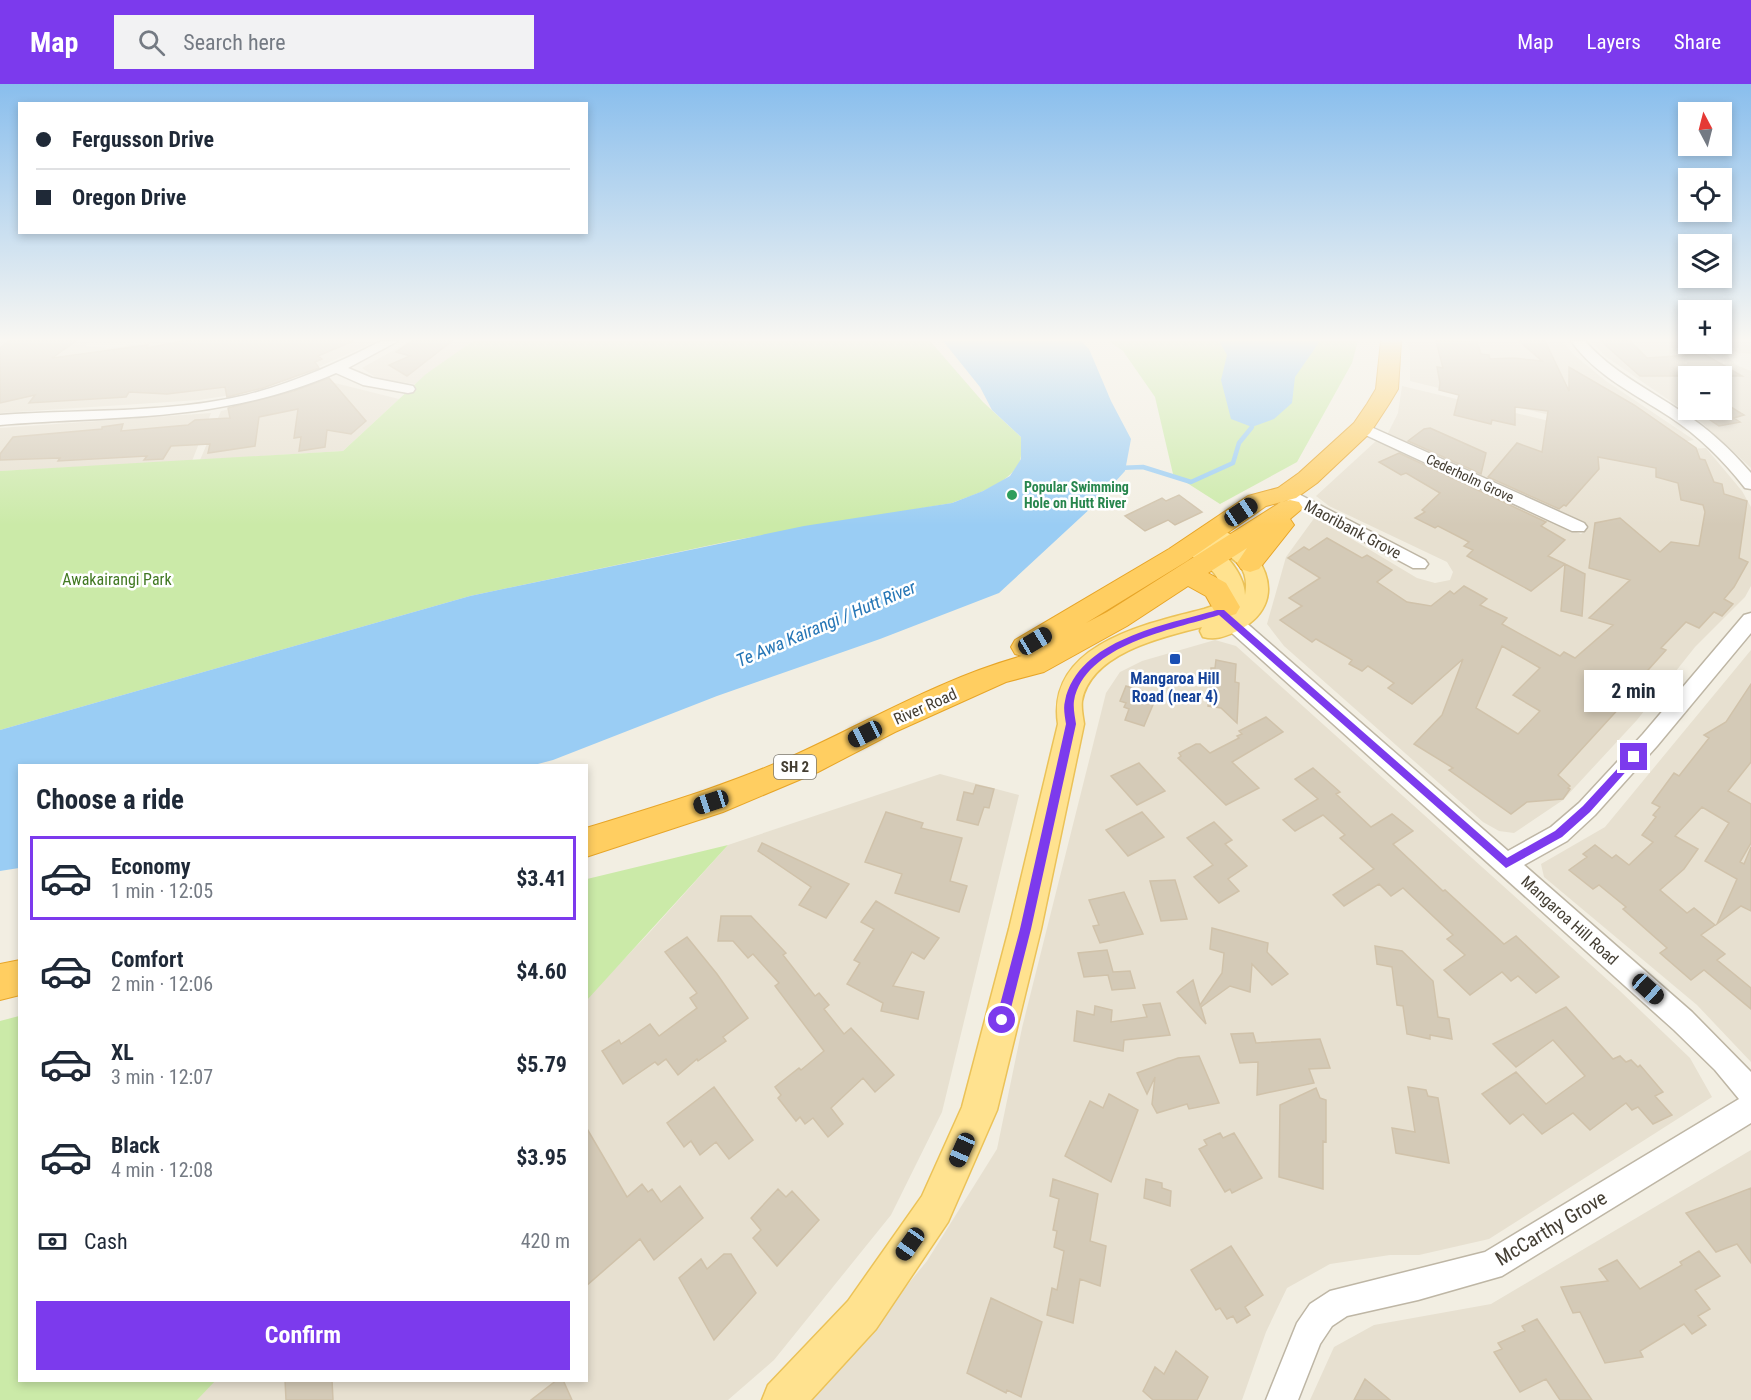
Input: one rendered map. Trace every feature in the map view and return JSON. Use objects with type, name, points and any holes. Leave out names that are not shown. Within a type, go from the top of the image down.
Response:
[{"type":"highway","name":"SH 2","points":[[1219,549],[1257,501],[1288,501],[1362,428],[1378,402]]},
{"type":"highway","points":[[1219,549],[1260,548],[1280,527],[1288,501]]},
{"type":"highway","name":"River Road","points":[[588,842],[711,802],[807,763],[884,724],[997,674],[1043,660],[1117,619],[1189,574],[1219,549]]},
{"type":"highway","name":"River Road","points":[[997,674],[1015,653],[1219,549]]},
{"type":"highway","points":[[1189,574],[1216,590],[1227,614]]},
{"type":"highway","points":[[0,982],[18,978]]},
{"type":"main road","points":[[783,1400],[862,1315],[935,1209],[979,1110],[1025,929],[1071,724],[1069,702],[1074,688],[1097,657],[1140,637],[1227,614],[1242,618],[1254,604],[1257,585],[1219,549]]},
{"type":"main road","points":[[1219,549],[1221,566],[1234,590],[1227,614]]},
{"type":"street","points":[[0,420],[170,409],[227,402]]},
{"type":"street","points":[[1656,402],[1701,433],[1736,464],[1751,483]]},
{"type":"street","name":"Cederholm Grove","points":[[1362,428],[1578,527]]},
{"type":"street","name":"Maoribank Grove","points":[[1288,501],[1419,564]]},
{"type":"street","name":"Mangaroa Hill Road","points":[[1227,614],[1683,1020],[1751,1092]]},
{"type":"street","points":[[1506,864],[1559,834],[1587,809],[1650,740],[1751,620]]},
{"type":"street","name":"McCarthy Grove","points":[[1282,1400],[1308,1334],[1321,1315],[1341,1302],[1418,1285],[1491,1265],[1751,1107]]},
{"type":"shaded area","points":[[0,402],[162,402],[0,413]]},
{"type":"shaded area","points":[[260,402],[395,402],[343,451],[200,460],[221,411]]},
{"type":"shaded area","points":[[1400,402],[1471,402],[1672,450],[1706,448],[1742,491],[1751,507],[1751,586],[1745,597],[1695,647],[1637,720],[1563,800],[1514,833],[1499,831],[1483,822],[1284,646],[1267,624],[1286,557],[1315,517],[1417,578],[1435,583],[1450,580],[1453,572],[1447,562],[1329,506],[1316,496],[1376,441],[1581,534],[1589,527],[1387,435],[1398,413]]},
{"type":"shaded area","points":[[1498,402],[1638,402],[1694,440],[1669,444]]},
{"type":"shaded area","points":[[1732,402],[1751,402],[1751,468],[1698,420],[1732,420]]},
{"type":"shaded area","points":[[211,413],[192,461],[0,471],[0,428]]},
{"type":"shaded area","points":[[1215,640],[1236,646],[1620,991],[1690,1058],[1712,1097],[1489,1239],[1419,1255],[1390,1255],[1330,1264],[1287,1288],[1266,1332],[1242,1400],[813,1400],[927,1261],[997,1149],[1022,1028],[1106,693],[1120,672],[1142,661]]},
{"type":"shaded area","points":[[1751,650],[1751,1062],[1697,1005],[1544,877],[1541,864],[1605,827]]},
{"type":"shaded area","points":[[940,774],[1019,795],[942,1112],[891,1215],[774,1360],[728,1400],[196,1400],[213,1382],[588,1382],[588,997],[728,845]]},
{"type":"shaded area","points":[[1751,1150],[1751,1400],[1310,1400],[1334,1347],[1374,1325],[1491,1304]]},
{"type":"green space","name":"Awakairangi Park","points":[[395,402],[983,402],[1021,437],[1020,461],[1008,476],[981,492],[952,503],[735,540],[470,596],[0,730],[0,471],[343,451]]},
{"type":"green space","points":[[1156,402],[1330,402],[1297,462],[1220,504],[1173,474]]},
{"type":"green space","points":[[728,845],[588,999],[588,879]]},
{"type":"green space","points":[[18,1016],[18,1382],[214,1382],[197,1400],[0,1400],[0,1021]]},
{"type":"water","name":"Te Awa Kairangi / Hutt River","points":[[988,402],[1112,402],[1131,439],[1125,471],[1093,506],[999,593],[538,764],[18,764],[18,868],[0,871],[0,730],[470,596],[804,526],[952,503],[983,491],[1010,476],[1021,459],[1021,437],[992,410]]},
{"type":"water","points":[[1227,402],[1292,402],[1274,419],[1252,427],[1231,419]]},
{"type":"building","points":[[250,402],[350,402],[366,421],[351,434],[327,430],[325,447],[299,451],[301,437],[294,438],[298,409],[259,417],[255,446],[208,453],[210,444],[171,446],[163,459],[144,460],[147,456],[58,461],[60,458],[0,460],[0,454],[13,437],[102,429],[102,427],[123,424],[121,431],[188,425],[195,420],[230,418],[228,408]]},
{"type":"building","points":[[1457,402],[1630,402],[1696,448],[1700,459],[1705,460],[1714,482],[1722,484],[1724,494],[1747,501],[1739,558],[1748,562],[1734,587],[1724,599],[1733,604],[1722,616],[1714,612],[1699,628],[1686,622],[1661,648],[1666,650],[1640,679],[1644,681],[1558,775],[1570,786],[1563,799],[1527,802],[1511,814],[1449,770],[1453,768],[1414,744],[1442,715],[1463,659],[1412,704],[1388,688],[1394,683],[1368,666],[1362,671],[1349,664],[1352,660],[1316,639],[1312,642],[1280,620],[1302,606],[1289,598],[1320,578],[1288,558],[1304,547],[1309,550],[1327,538],[1362,558],[1367,555],[1392,570],[1377,582],[1407,602],[1431,606],[1450,591],[1454,594],[1464,586],[1487,599],[1480,605],[1507,618],[1502,624],[1560,656],[1564,652],[1575,658],[1613,625],[1589,618],[1630,580],[1589,568],[1595,523],[1620,518],[1660,552],[1671,542],[1699,546],[1705,512],[1703,505],[1681,500],[1678,483],[1656,477],[1656,468],[1598,457],[1599,469],[1566,506],[1559,509],[1488,477],[1517,443],[1542,452],[1548,411],[1515,407],[1515,425],[1492,420],[1491,424],[1454,415]],"holes":[[[1502,646],[1540,668],[1513,695],[1540,711],[1518,734],[1476,708]]]},
{"type":"building","points":[[1732,408],[1744,415],[1734,418],[1740,422],[1719,426],[1710,420],[1732,420]]},
{"type":"building","points":[[1430,428],[1486,453],[1481,474],[1408,441],[1424,429]]},
{"type":"building","points":[[1399,453],[1546,522],[1541,526],[1565,540],[1548,556],[1565,564],[1531,591],[1467,556],[1473,550],[1464,546],[1469,542],[1438,526],[1435,528],[1415,518],[1425,512],[1422,510],[1440,493],[1406,473],[1401,475],[1379,462]]},
{"type":"building","points":[[1179,495],[1202,512],[1175,525],[1168,520],[1145,531],[1125,516],[1162,498],[1166,501]]},
{"type":"building","points":[[1565,564],[1585,574],[1582,616],[1561,611]]},
{"type":"building","points":[[1216,660],[1236,664],[1235,682],[1239,683],[1237,723],[1221,708],[1208,706],[1211,668],[1215,668]]},
{"type":"building","points":[[1751,684],[1751,762],[1728,791],[1751,804],[1751,843],[1740,862],[1744,864],[1751,847],[1751,911],[1741,906],[1717,924],[1737,879],[1705,861],[1729,823],[1702,807],[1675,836],[1698,849],[1684,869],[1660,890],[1687,913],[1694,908],[1715,925],[1701,935],[1725,954],[1717,960],[1751,988],[1751,1009],[1704,970],[1691,980],[1660,953],[1667,948],[1623,909],[1626,907],[1599,885],[1593,889],[1569,870],[1587,857],[1583,854],[1595,845],[1612,858],[1616,855],[1629,865],[1653,842],[1642,835],[1656,817],[1653,815],[1660,807],[1652,803],[1674,773],[1679,776],[1709,738],[1704,735],[1726,722]]},
{"type":"building","points":[[1126,686],[1145,692],[1155,700],[1144,726],[1125,720],[1129,709],[1124,707],[1126,703],[1120,701]]},
{"type":"building","points":[[1266,717],[1283,732],[1232,762],[1259,788],[1226,805],[1178,758],[1181,756],[1179,753],[1196,744],[1200,744],[1210,753],[1239,738],[1237,736],[1242,734],[1239,731]]},
{"type":"building","points":[[1139,763],[1165,791],[1137,805],[1111,776]]},
{"type":"building","points":[[1313,768],[1340,792],[1336,794],[1371,827],[1392,814],[1413,831],[1393,844],[1504,944],[1516,936],[1559,977],[1536,993],[1518,976],[1511,981],[1502,972],[1470,995],[1444,970],[1465,955],[1447,939],[1453,935],[1403,888],[1391,896],[1379,884],[1344,906],[1333,895],[1374,869],[1340,838],[1345,835],[1323,815],[1295,831],[1283,820],[1318,799],[1295,779]]},
{"type":"building","points":[[976,785],[994,789],[989,808],[984,807],[978,825],[957,820],[964,792],[973,794]]},
{"type":"building","points":[[886,812],[923,823],[921,828],[962,838],[950,881],[967,886],[959,912],[895,893],[902,874],[865,862]]},
{"type":"building","points":[[1142,812],[1164,837],[1128,856],[1106,830]]},
{"type":"building","points":[[1214,822],[1232,840],[1225,844],[1247,866],[1228,879],[1239,891],[1219,903],[1194,877],[1213,865],[1187,838]]},
{"type":"building","points":[[762,843],[849,884],[826,918],[799,905],[811,887],[758,851]]},
{"type":"building","points":[[1175,880],[1187,919],[1161,921],[1150,881]]},
{"type":"building","points":[[1124,892],[1143,934],[1100,943],[1093,926],[1099,925],[1089,900]]},
{"type":"building","points":[[876,901],[939,938],[924,959],[912,952],[893,986],[924,992],[918,1019],[881,1011],[883,1003],[847,984],[860,963],[854,960],[874,929],[861,922]]},
{"type":"building","points":[[721,916],[751,916],[786,953],[783,955],[815,996],[819,993],[829,1005],[824,1009],[844,1034],[851,1028],[894,1075],[875,1092],[863,1078],[831,1108],[843,1124],[828,1137],[813,1118],[805,1124],[800,1117],[796,1121],[778,1098],[781,1095],[775,1087],[824,1051],[775,986],[779,983],[753,954],[748,958],[733,941],[718,941]]},
{"type":"building","points":[[1212,928],[1268,943],[1267,952],[1288,974],[1272,985],[1252,964],[1250,992],[1230,986],[1201,1007],[1206,1024],[1177,992],[1193,980],[1200,1005],[1222,973],[1224,953],[1210,949]]},
{"type":"building","points":[[687,937],[748,1018],[723,1037],[726,1041],[698,1061],[697,1059],[678,1075],[666,1059],[658,1065],[655,1062],[623,1084],[602,1051],[619,1040],[621,1044],[650,1024],[659,1036],[697,1008],[690,998],[697,993],[665,952]]},
{"type":"building","points":[[1375,946],[1402,951],[1433,981],[1438,1017],[1449,1019],[1452,1039],[1430,1035],[1430,1039],[1407,1034],[1403,1006],[1397,1005],[1392,967],[1377,964]]},
{"type":"building","points":[[1107,950],[1113,972],[1130,971],[1135,988],[1112,990],[1108,975],[1084,977],[1078,953]]},
{"type":"building","points":[[1160,1003],[1170,1035],[1124,1040],[1123,1051],[1074,1041],[1077,1011],[1094,1015],[1095,1006],[1112,1010],[1111,1022],[1147,1017],[1143,1005]]},
{"type":"building","points":[[1566,1007],[1613,1059],[1620,1056],[1626,1062],[1631,1060],[1638,1067],[1640,1065],[1663,1092],[1655,1096],[1672,1115],[1653,1124],[1638,1107],[1632,1110],[1626,1103],[1590,1130],[1573,1113],[1542,1134],[1523,1114],[1510,1124],[1482,1094],[1516,1072],[1546,1104],[1585,1076],[1553,1040],[1516,1067],[1493,1044]]},
{"type":"building","points":[[1253,1033],[1256,1043],[1320,1039],[1330,1068],[1309,1069],[1314,1083],[1257,1095],[1258,1062],[1240,1063],[1231,1034]]},
{"type":"building","points":[[1199,1056],[1219,1103],[1189,1109],[1187,1104],[1157,1113],[1152,1104],[1155,1077],[1147,1094],[1137,1073],[1178,1058]]},
{"type":"building","points":[[714,1087],[753,1140],[729,1159],[716,1142],[700,1155],[691,1141],[684,1147],[667,1123]]},
{"type":"building","points":[[1408,1087],[1426,1090],[1428,1096],[1438,1098],[1449,1163],[1396,1153],[1392,1128],[1415,1132]]},
{"type":"building","points":[[1316,1088],[1320,1098],[1326,1100],[1323,1189],[1279,1177],[1280,1105]]},
{"type":"building","points":[[1109,1094],[1138,1110],[1111,1182],[1065,1156],[1090,1101],[1103,1108]]},
{"type":"building","points":[[588,1130],[627,1197],[642,1184],[648,1192],[652,1189],[661,1202],[680,1186],[703,1218],[654,1260],[640,1239],[588,1284]]},
{"type":"building","points":[[1220,1133],[1223,1138],[1234,1133],[1262,1178],[1232,1193],[1230,1189],[1225,1192],[1199,1149],[1207,1145],[1204,1140]]},
{"type":"building","points":[[1053,1179],[1098,1194],[1090,1241],[1106,1246],[1100,1286],[1080,1279],[1073,1323],[1047,1315],[1052,1288],[1057,1290],[1064,1251],[1054,1247],[1057,1231],[1053,1230],[1059,1199],[1050,1196]]},
{"type":"building","points":[[1146,1179],[1162,1183],[1162,1188],[1171,1191],[1170,1206],[1144,1198]]},
{"type":"building","points":[[1751,1188],[1751,1263],[1737,1244],[1716,1252],[1686,1213]]},
{"type":"building","points":[[778,1189],[786,1197],[792,1191],[819,1220],[777,1266],[753,1238],[761,1230],[751,1218]]},
{"type":"building","points":[[1231,1246],[1263,1295],[1245,1307],[1250,1315],[1237,1323],[1233,1316],[1227,1319],[1220,1308],[1216,1310],[1191,1270]]},
{"type":"building","points":[[1699,1251],[1720,1276],[1695,1290],[1710,1309],[1698,1316],[1706,1325],[1692,1334],[1684,1324],[1640,1351],[1643,1357],[1605,1363],[1580,1312],[1573,1313],[1561,1287],[1608,1281],[1599,1269],[1617,1260],[1640,1289],[1682,1265],[1680,1262]]},
{"type":"building","points":[[724,1254],[731,1254],[756,1293],[714,1340],[679,1278],[701,1259],[707,1269]]},
{"type":"building","points":[[991,1298],[1042,1322],[1021,1397],[1007,1390],[1006,1393],[967,1373]]},
{"type":"building","points":[[1537,1319],[1592,1400],[1560,1400],[1546,1379],[1520,1392],[1494,1352],[1502,1349],[1498,1343],[1525,1331],[1522,1326]]},
{"type":"building","points":[[1176,1351],[1208,1377],[1197,1400],[1153,1400],[1143,1391],[1155,1367],[1164,1374]]},
{"type":"building","points":[[1365,1379],[1390,1400],[1354,1400]]},
{"type":"building","points":[[285,1382],[332,1382],[333,1400],[286,1400]]},
{"type":"building","points":[[554,1382],[564,1382],[572,1400],[531,1400]]},
{"type":"waterway","points":[[1118,468],[1143,467],[1191,482],[1233,463],[1239,443],[1252,427]]},
{"type":"place","name":"Popular Swimming Hole on Hutt River","points":[[1012,495]]},
{"type":"place","name":"Mangaroa Hill Road (near 4)","points":[[1175,659]]},
{"type":"route","points":[[1002,1020],[1071,724],[1069,702],[1074,688],[1097,657],[1140,637],[1221,612],[1506,864],[1559,834],[1587,809],[1634,757]]}]
